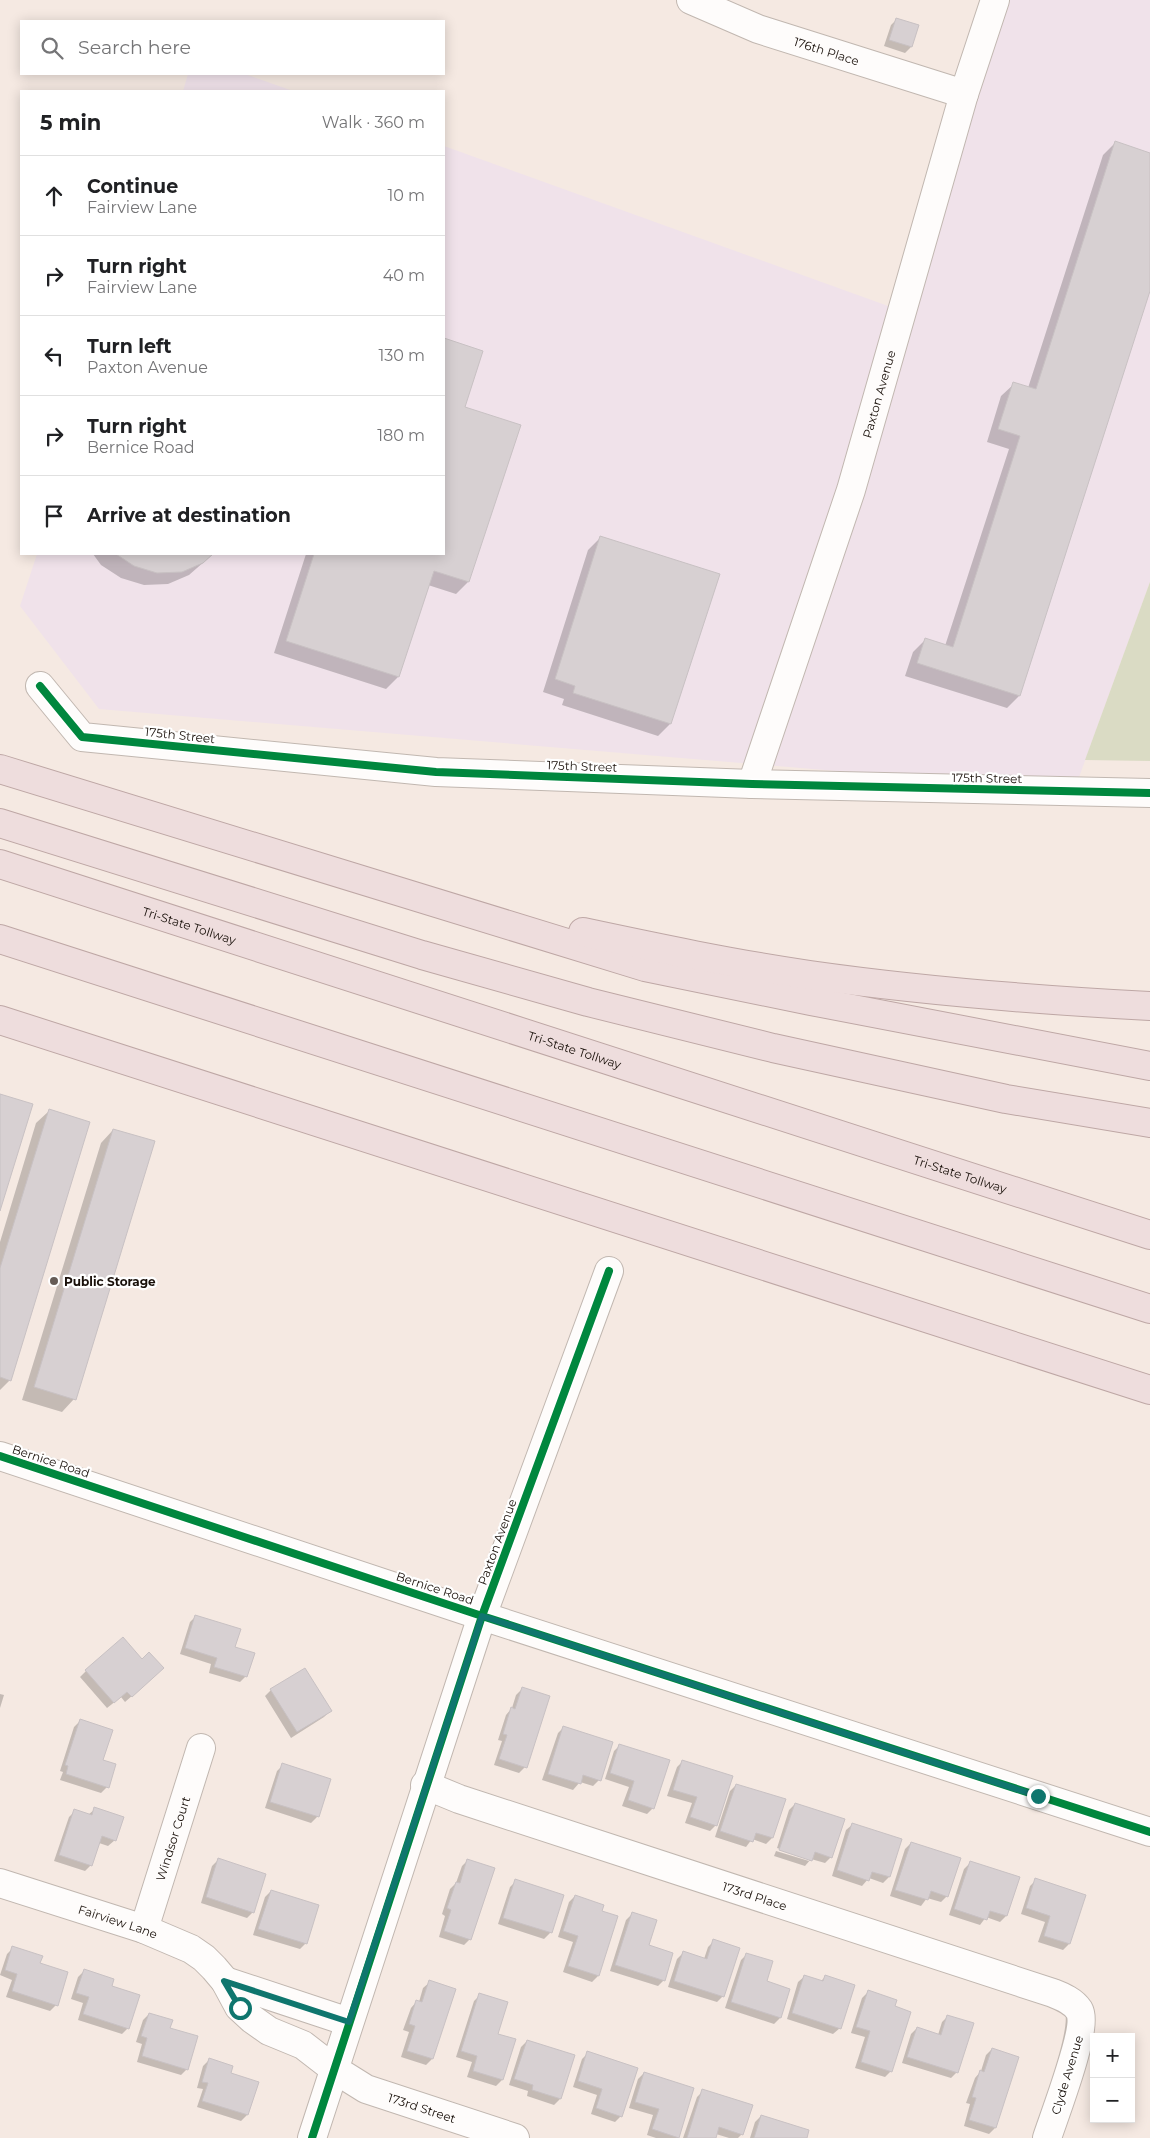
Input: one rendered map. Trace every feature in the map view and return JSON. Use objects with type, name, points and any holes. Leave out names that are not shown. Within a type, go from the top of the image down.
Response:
[{"type":"highway","points":[[0,769],[645,968],[1150,1066]]},
{"type":"highway","points":[[0,823],[422,955],[588,1002],[773,1048],[1006,1099],[1150,1123]]},
{"type":"highway","name":"Tri-State Tollway","points":[[0,864],[1150,1234]]},
{"type":"highway","points":[[391,891],[644,945],[808,975],[914,989],[1029,1000],[1150,1006]]},
{"type":"highway","points":[[0,939],[1150,1309]]},
{"type":"highway","points":[[6,1021],[1150,1390]]},
{"type":"highway","points":[[1036,1354],[1150,1379]]},
{"type":"street","name":"176th Place","points":[[691,0],[758,29],[964,94]]},
{"type":"street","name":"Paxton Avenue","points":[[752,784],[852,490],[964,94],[994,0]]},
{"type":"street","name":"175th Street","points":[[40,686],[82,737],[436,772],[752,784],[1150,793]]},
{"type":"street","name":"Paxton Avenue","points":[[312,2138],[482,1616],[609,1271]]},
{"type":"street","name":"Bernice Road","points":[[0,1456],[482,1616],[1150,1832]]},
{"type":"street","name":"Windsor Court","points":[[144,1929],[201,1748]]},
{"type":"street","name":"173rd Place","points":[[426,1785],[459,1799],[1053,1993],[1070,2001],[1080,2012]]},
{"type":"street","name":"Fairview Lane","points":[[0,1882],[144,1929],[198,1953],[224,1981],[240,2008],[252,2019],[269,2031],[303,2045],[334,2069]]},
{"type":"street","points":[[224,1981],[349,2022]]},
{"type":"street","name":"Clyde Avenue","points":[[1047,2138],[1078,2045],[1082,2026],[1080,2012]]},
{"type":"street","name":"173rd Street","points":[[334,2069],[366,2089],[515,2138]]},
{"type":"shaded area","points":[[998,0],[1150,0],[1150,582],[1074,791],[99,709],[20,606],[37,555],[445,555],[445,146],[902,311]]},
{"type":"shaded area","points":[[188,75],[248,75],[290,90],[183,90]]},
{"type":"green space","points":[[1150,582],[1150,761],[1085,760]]},
{"type":"building","points":[[896,18],[919,25],[912,47],[889,40]]},
{"type":"building","points":[[1115,141],[1150,153],[1150,291],[1020,696],[917,663],[925,638],[953,647],[1020,436],[998,429],[1013,382],[1036,389]]},
{"type":"building","points":[[445,338],[483,351],[465,407],[521,425],[469,582],[434,571],[399,677],[286,641],[314,555],[445,555]]},
{"type":"building","points":[[600,536],[720,574],[671,724],[573,693],[575,686],[555,679]]},
{"type":"building","points":[[118,555],[212,555],[203,563],[182,572],[157,573],[134,566]]},
{"type":"building","points":[[0,1094],[33,1104],[0,1211]]},
{"type":"building","points":[[49,1109],[90,1122],[11,1381],[0,1377],[0,1268]]},
{"type":"building","points":[[113,1129],[155,1141],[76,1400],[34,1387]]},
{"type":"building","points":[[195,1615],[241,1629],[235,1647],[255,1653],[247,1677],[214,1667],[217,1658],[185,1648]]},
{"type":"building","points":[[123,1637],[142,1659],[149,1652],[164,1668],[132,1697],[127,1692],[114,1703],[85,1670]]},
{"type":"building","points":[[305,1668],[332,1711],[297,1732],[270,1689]]},
{"type":"building","points":[[522,1687],[550,1696],[527,1768],[499,1759],[507,1735],[503,1734],[511,1707],[515,1709]]},
{"type":"building","points":[[80,1719],[113,1730],[103,1760],[116,1764],[109,1788],[66,1774],[68,1766],[65,1765]]},
{"type":"building","points":[[563,1726],[613,1742],[601,1781],[583,1775],[581,1784],[548,1774]]},
{"type":"building","points":[[619,1744],[670,1760],[654,1809],[628,1800],[634,1781],[610,1773]]},
{"type":"building","points":[[682,1760],[733,1776],[717,1826],[690,1817],[697,1797],[673,1790]]},
{"type":"building","points":[[282,1763],[331,1779],[319,1817],[270,1802]]},
{"type":"building","points":[[736,1784],[786,1799],[773,1838],[756,1833],[753,1842],[720,1831]]},
{"type":"building","points":[[795,1803],[845,1819],[832,1858],[815,1852],[812,1861],[779,1850]]},
{"type":"building","points":[[94,1807],[124,1817],[116,1841],[102,1836],[92,1866],[59,1855],[74,1809],[92,1815]]},
{"type":"building","points":[[852,1823],[902,1839],[890,1877],[872,1872],[869,1881],[837,1870]]},
{"type":"building","points":[[911,1842],[961,1858],[948,1897],[931,1891],[928,1900],[895,1890]]},
{"type":"building","points":[[218,1858],[266,1874],[254,1913],[206,1897]]},
{"type":"building","points":[[467,1859],[495,1868],[471,1940],[444,1931],[451,1910],[447,1908],[456,1882],[460,1883]]},
{"type":"building","points":[[970,1861],[1020,1877],[1007,1916],[990,1911],[987,1920],[954,1909]]},
{"type":"building","points":[[1035,1878],[1086,1895],[1070,1944],[1044,1936],[1050,1916],[1026,1908]]},
{"type":"building","points":[[515,1879],[564,1895],[552,1933],[503,1918]]},
{"type":"building","points":[[271,1890],[319,1905],[307,1944],[258,1929]]},
{"type":"building","points":[[575,1895],[604,1905],[602,1911],[618,1916],[599,1976],[568,1966],[578,1936],[563,1931]]},
{"type":"building","points":[[632,1912],[657,1920],[649,1945],[673,1953],[665,1981],[615,1965]]},
{"type":"building","points":[[713,1939],[740,1948],[724,1997],[674,1981],[683,1951],[707,1959]]},
{"type":"building","points":[[12,1946],[43,1956],[40,1963],[68,1972],[58,2006],[12,1991],[17,1974],[5,1970]]},
{"type":"building","points":[[746,1953],[773,1961],[767,1981],[790,1989],[781,2018],[731,2002]]},
{"type":"building","points":[[84,1969],[114,1979],[112,1986],[140,1995],[129,2029],[83,2014],[89,1997],[76,1993]]},
{"type":"building","points":[[804,1975],[823,1981],[825,1975],[855,1985],[841,2029],[792,2013]]},
{"type":"building","points":[[429,1980],[456,1989],[433,2059],[407,2051],[415,2026],[409,2024],[416,2000],[422,2002]]},
{"type":"building","points":[[868,1990],[897,2000],[895,2006],[911,2012],[892,2072],[861,2062],[870,2031],[856,2027]]},
{"type":"building","points":[[479,1993],[508,2002],[498,2034],[516,2039],[503,2080],[473,2071],[477,2056],[461,2051]]},
{"type":"building","points":[[149,2013],[173,2020],[170,2028],[198,2036],[188,2070],[142,2056],[147,2038],[141,2036]]},
{"type":"building","points":[[947,2015],[974,2023],[958,2073],[907,2057],[917,2027],[941,2035]]},
{"type":"building","points":[[527,2040],[575,2055],[561,2099],[532,2090],[533,2085],[514,2079]]},
{"type":"building","points":[[992,2048],[1019,2057],[996,2128],[969,2120],[976,2098],[972,2097],[980,2070],[984,2072]]},
{"type":"building","points":[[587,2051],[638,2068],[622,2117],[596,2108],[602,2089],[578,2081]]},
{"type":"building","points":[[209,2058],[233,2066],[231,2073],[259,2082],[248,2115],[202,2101],[208,2083],[202,2082]]},
{"type":"building","points":[[644,2072],[694,2088],[679,2138],[652,2129],[659,2109],[635,2102]]},
{"type":"building","points":[[702,2089],[753,2105],[743,2135],[719,2127],[716,2138],[687,2138]]},
{"type":"building","points":[[761,2115],[809,2130],[807,2138],[754,2138]]},
{"type":"cycle path","points":[[40,686],[82,737],[436,772],[752,784],[1150,793]]},
{"type":"cycle path","points":[[312,2138],[482,1616],[609,1271]]},
{"type":"cycle path","points":[[0,1456],[482,1616],[1150,1832]]},
{"type":"place","name":"Public Storage","points":[[54,1281]]},
{"type":"route","points":[[240,2008],[224,1981],[349,2022],[482,1616],[1038,1796]]}]
